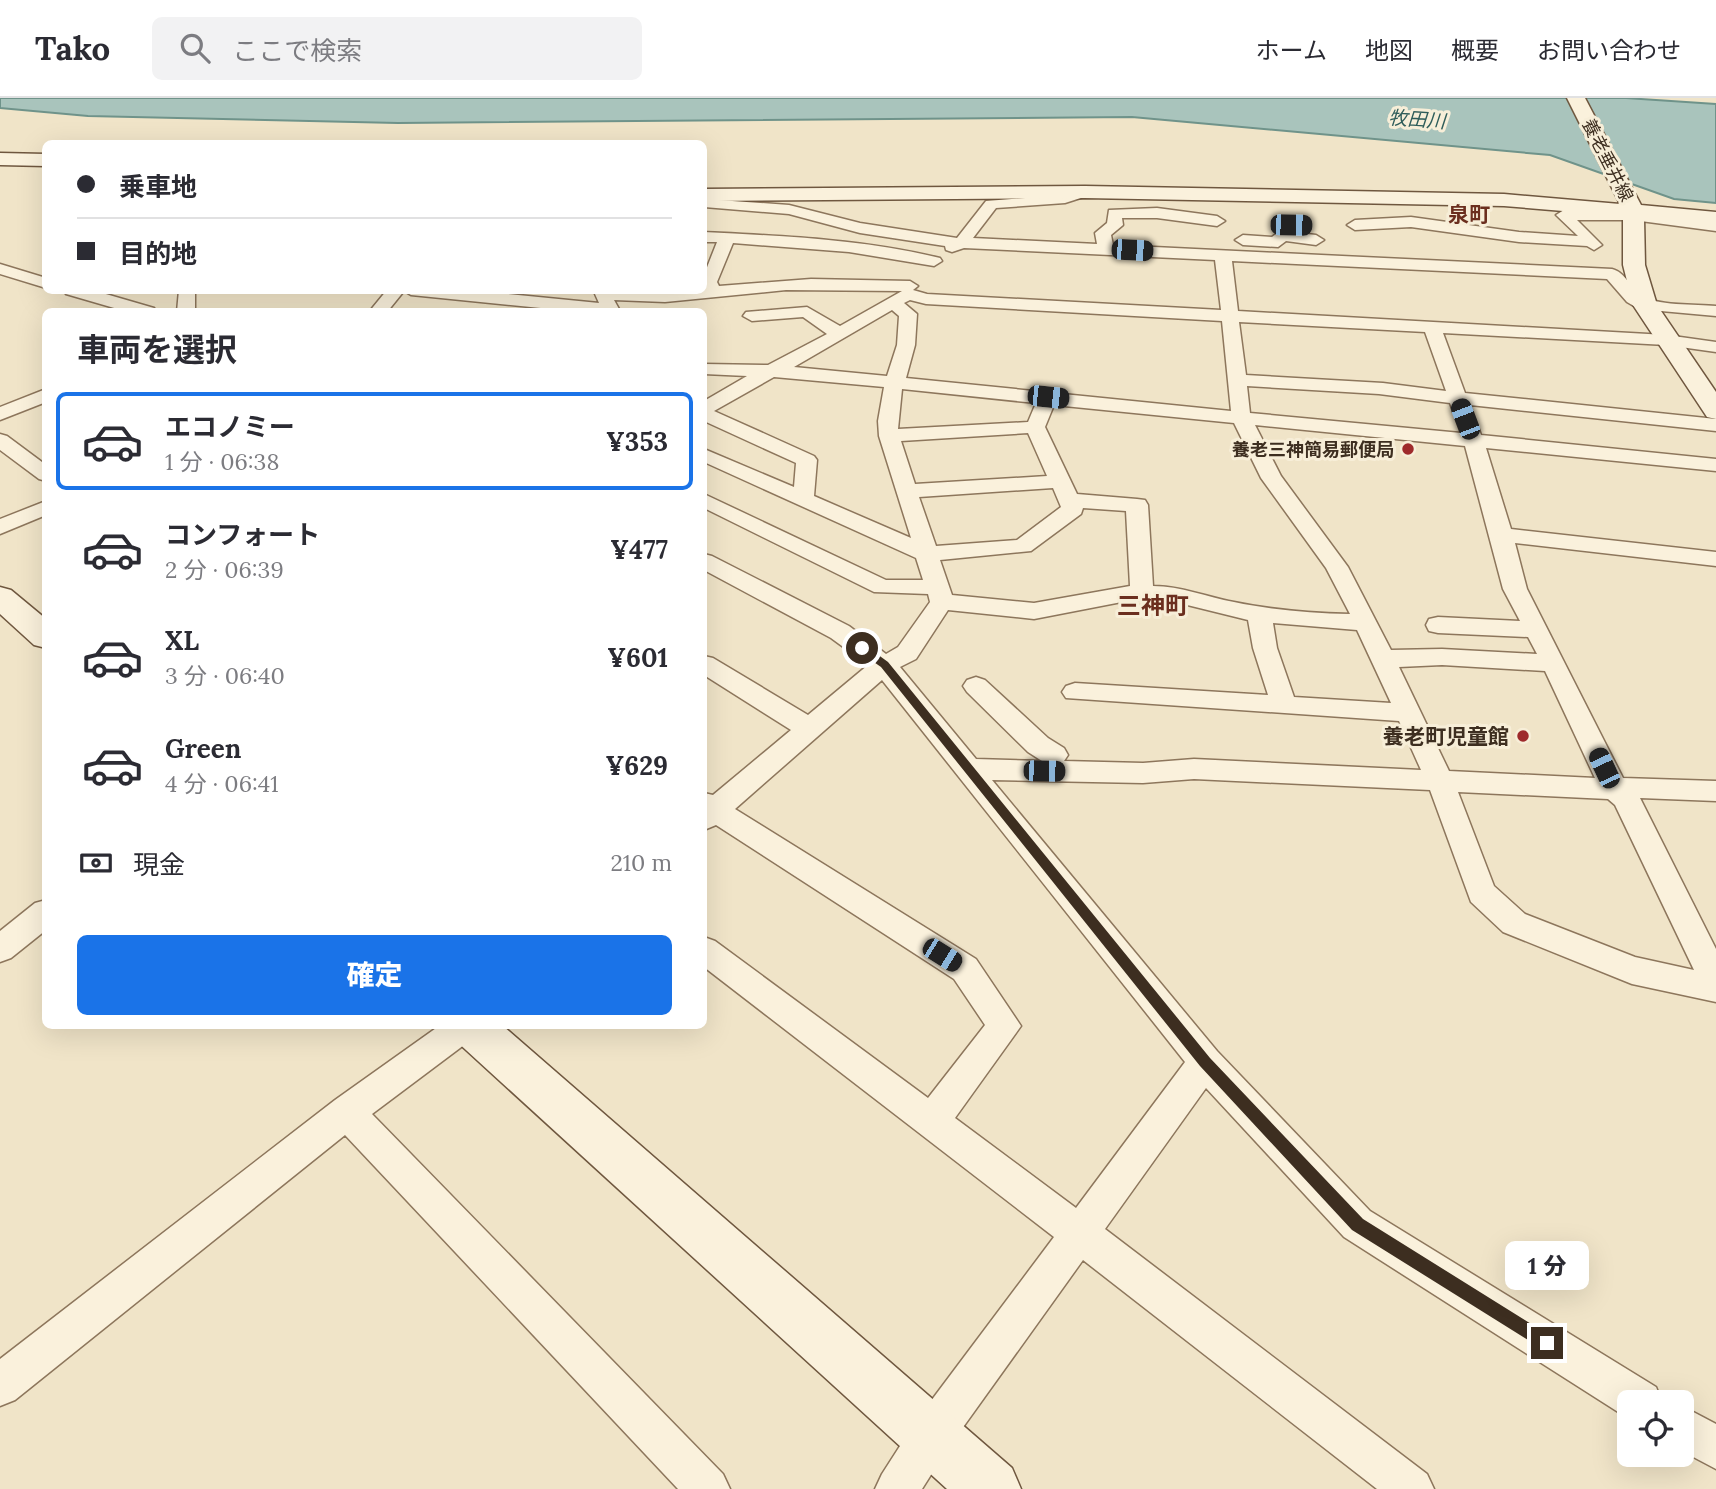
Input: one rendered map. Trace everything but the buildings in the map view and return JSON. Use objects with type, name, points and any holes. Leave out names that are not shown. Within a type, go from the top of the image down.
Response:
[{"type":"street","name":"養老垂井線","points":[[1576,98],[1630,205],[1634,265],[1645,305],[1716,411]]},
{"type":"street","points":[[0,159],[42,160]]},
{"type":"street","points":[[707,195],[1085,192],[1504,200],[1630,205],[1716,218]]},
{"type":"street","points":[[707,409],[903,294],[934,261],[961,243],[991,204],[1065,198],[1085,192]]},
{"type":"street","points":[[1210,196],[1217,221],[1215,246],[1228,316],[1241,416],[1255,450],[1271,478],[1337,567],[1366,623],[1440,780],[1482,893],[1514,923],[1632,970],[1716,988]]},
{"type":"street","points":[[707,203],[789,210],[860,228],[961,243],[1105,248],[1278,242],[1279,236],[1316,240]]},
{"type":"street","points":[[1716,226],[1630,205],[1564,215],[1592,242],[1613,270],[1612,274],[1633,298],[1645,305],[1716,311]]},
{"type":"street","points":[[1105,248],[1103,233],[1115,225],[1114,213],[1157,214],[1217,221]]},
{"type":"street","points":[[1592,242],[1519,237],[1424,223],[1349,225],[1379,237],[1441,249],[1612,274]]},
{"type":"street","points":[[1424,223],[1441,249]]},
{"type":"street","points":[[1265,225],[1318,225],[1313,260]]},
{"type":"street","points":[[1090,230],[1126,231]]},
{"type":"street","points":[[707,237],[806,243],[900,253],[934,261]]},
{"type":"street","points":[[712,292],[709,282],[712,256],[727,238]]},
{"type":"street","points":[[1215,246],[1313,260],[1483,246]]},
{"type":"street","points":[[0,269],[42,282]]},
{"type":"street","points":[[707,293],[764,285],[811,283],[926,299],[1666,340],[1716,347]]},
{"type":"street","points":[[86,294],[134,308]]},
{"type":"street","points":[[380,308],[393,294]]},
{"type":"street","points":[[482,294],[606,301],[693,294]]},
{"type":"street","points":[[903,294],[909,325],[886,419],[939,595],[907,653],[884,664],[810,729],[707,811],[965,969],[1004,1026],[931,1121]]},
{"type":"street","points":[[752,316],[807,312],[838,334]]},
{"type":"street","points":[[1432,328],[1474,440],[1515,589],[1554,663],[1614,789],[1626,797],[1716,981]]},
{"type":"street","points":[[707,369],[776,371],[896,382],[1716,465]]},
{"type":"street","points":[[1236,380],[1352,387],[1716,425]]},
{"type":"street","points":[[0,414],[42,397]]},
{"type":"street","points":[[707,456],[927,554],[1023,546],[1073,509],[1035,427],[1048,397]]},
{"type":"street","points":[[707,412],[807,460],[803,499]]},
{"type":"street","points":[[889,436],[1035,427]]},
{"type":"street","points":[[0,440],[42,472]]},
{"type":"street","points":[[907,491],[1064,490],[1137,505],[1142,593]]},
{"type":"street","points":[[707,501],[883,587],[1034,611],[1142,593],[1167,593],[1304,620],[1366,623]]},
{"type":"street","points":[[0,527],[42,509]]},
{"type":"street","points":[[1502,535],[1716,559]]},
{"type":"street","points":[[707,563],[840,632],[884,664],[1205,1062],[1357,1224],[1623,1390]]},
{"type":"street","points":[[0,597],[42,634]]},
{"type":"street","points":[[1259,613],[1265,648],[1284,704]]},
{"type":"street","points":[[1438,625],[1536,630]]},
{"type":"street","points":[[1383,659],[1442,657],[1554,663]]},
{"type":"street","points":[[707,666],[810,729]]},
{"type":"street","points":[[976,686],[1038,745],[1054,755]]},
{"type":"street","points":[[1075,692],[1409,713]]},
{"type":"street","points":[[1003,750],[1148,761],[1166,771]]},
{"type":"street","points":[[970,769],[1143,773],[1194,769],[1614,789],[1634,787],[1716,791]]},
{"type":"street","points":[[0,949],[42,915]]},
{"type":"street","points":[[707,952],[1412,1489]]},
{"type":"street","points":[[0,1385],[347,1112],[460,1029]]},
{"type":"street","points":[[474,1029],[991,1489]]},
{"type":"street","points":[[897,1489],[931,1436],[1205,1062]]},
{"type":"street","points":[[347,1112],[708,1489]]},
{"type":"street","points":[[1694,1434],[1716,1448]]},
{"type":"water","name":"牧田川","points":[[0,98],[1626,98],[1716,104],[1716,203],[1674,199],[1550,155],[1132,117],[398,123],[88,116],[0,108]]},
{"type":"place","name":"養老三神簡易郵便局","points":[[1408,449]]},
{"type":"place","name":"養老町児童館","points":[[1523,736]]},
{"type":"district","name":"泉町","points":[[1469,214]]},
{"type":"district","name":"三神町","points":[[1153,605]]},
{"type":"route","points":[[862,648],[884,664],[1205,1062],[1357,1224],[1547,1343]]}]
